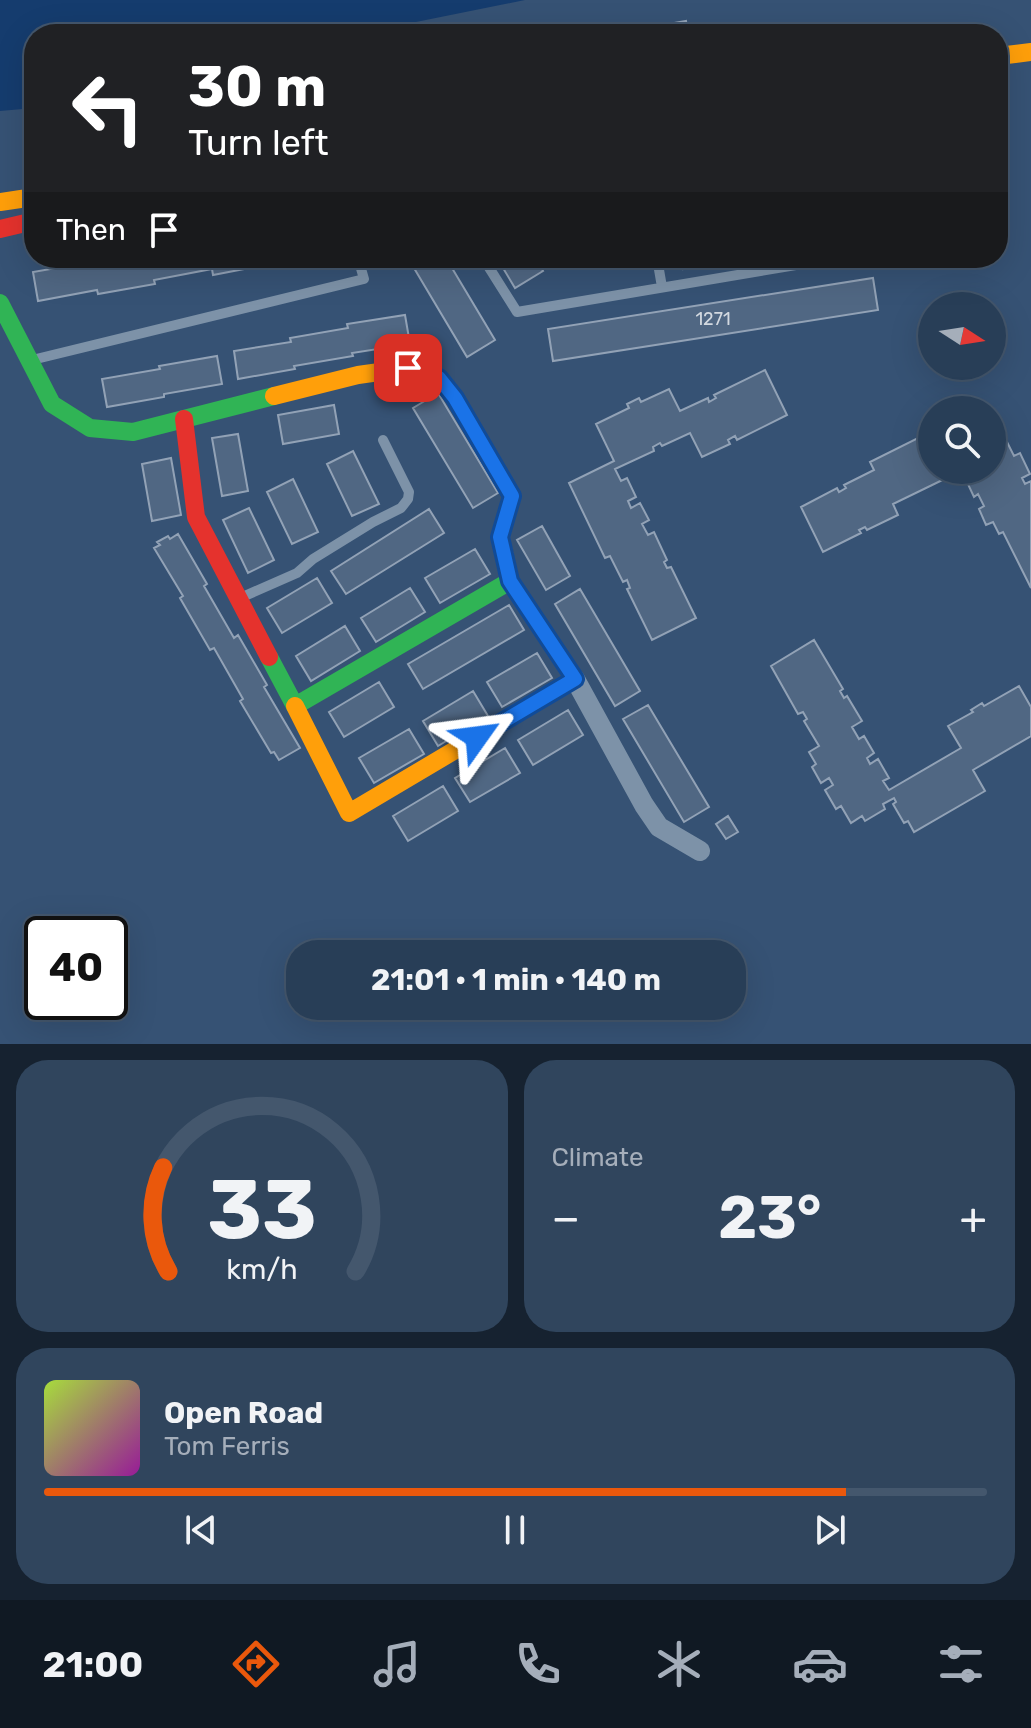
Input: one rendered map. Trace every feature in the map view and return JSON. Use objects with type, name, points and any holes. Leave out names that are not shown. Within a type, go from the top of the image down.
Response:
[{"type":"street","points":[[1008,55],[1031,52]]},
{"type":"street","points":[[0,202],[24,198]]},
{"type":"street","points":[[0,229],[24,223]]},
{"type":"street","points":[[0,303],[52,404],[90,428],[133,432],[358,375],[408,368],[439,378],[455,398],[512,496],[500,537],[510,581],[575,679],[659,827],[700,851]]},
{"type":"street","points":[[184,419],[196,517],[349,813],[575,679]]},
{"type":"street","points":[[295,706],[510,581]]},
{"type":"lane","points":[[30,361],[364,279],[361,268]]},
{"type":"lane","points":[[489,268],[517,312],[777,268]]},
{"type":"lane","points":[[659,268],[662,287]]},
{"type":"lane","points":[[239,599],[297,573],[313,559],[401,508],[409,492],[383,440]]},
{"type":"water","points":[[0,0],[525,0],[409,24],[24,24],[24,109],[0,111]]},
{"type":"building","points":[[56,268],[250,268],[213,275],[212,269],[154,280],[155,284],[98,294],[97,290],[38,301],[33,272]]},
{"type":"building","points":[[414,268],[452,268],[495,340],[467,357]]},
{"type":"building","points":[[503,268],[541,268],[543,271],[515,288]]},
{"type":"building","points":[[873,278],[878,310],[553,361],[548,329]]},
{"type":"building","points":[[405,315],[410,344],[352,353],[353,356],[238,379],[234,351],[291,342],[290,338],[348,328],[347,324]]},
{"type":"building","points":[[217,356],[222,384],[107,407],[102,379]]},
{"type":"building","points":[[765,370],[787,415],[737,440],[735,436],[728,440],[730,444],[702,457],[690,433],[662,446],[660,443],[653,447],[654,451],[615,469],[621,481],[627,478],[636,497],[628,501],[631,508],[640,503],[649,520],[642,524],[648,535],[654,532],[667,560],[664,562],[667,568],[671,567],[696,618],[652,640],[627,589],[630,588],[627,580],[623,582],[610,556],[605,558],[569,483],[614,461],[596,424],[629,408],[627,404],[639,398],[641,402],[669,389],[680,411],[708,398],[709,402],[716,398],[714,395]]},
{"type":"building","points":[[438,393],[498,493],[473,508],[413,408]]},
{"type":"building","points":[[334,405],[339,434],[283,444],[278,415]]},
{"type":"building","points":[[238,434],[248,491],[222,496],[212,438]]},
{"type":"building","points":[[918,438],[918,484],[934,484],[893,504],[898,515],[867,530],[865,527],[859,530],[861,533],[823,552],[801,507],[837,488],[839,492],[846,488],[844,485],[874,470],[870,462]]},
{"type":"building","points":[[1006,440],[1014,456],[1020,453],[1030,474],[1022,478],[1025,484],[1031,481],[1031,588],[1003,532],[999,534],[993,522],[986,525],[979,509],[984,506],[978,494],[974,497],[968,484],[1006,484]]},
{"type":"building","points":[[353,451],[379,504],[352,516],[327,464]]},
{"type":"building","points":[[171,458],[181,515],[152,521],[142,464]]},
{"type":"building","points":[[293,479],[318,532],[292,544],[267,492]]},
{"type":"building","points":[[249,508],[274,560],[248,573],[223,520]]},
{"type":"building","points":[[429,509],[444,533],[346,594],[331,571]]},
{"type":"building","points":[[542,526],[570,576],[546,590],[517,540]]},
{"type":"building","points":[[178,534],[207,584],[204,586],[234,638],[238,635],[300,748],[279,760],[274,752],[271,753],[240,701],[243,699],[214,648],[210,650],[154,548],[160,545],[157,542]]},
{"type":"building","points":[[475,549],[490,574],[440,603],[425,578]]},
{"type":"building","points":[[317,578],[332,603],[282,633],[267,608]]},
{"type":"building","points":[[410,588],[425,612],[376,642],[361,618]]},
{"type":"building","points":[[580,589],[640,691],[615,706],[555,604]]},
{"type":"building","points":[[509,605],[524,630],[423,689],[408,664]]},
{"type":"building","points":[[345,626],[360,651],[311,681],[296,656]]},
{"type":"building","points":[[814,640],[843,689],[840,691],[844,698],[847,696],[862,721],[852,727],[859,739],[864,736],[874,753],[867,758],[870,764],[878,759],[889,778],[883,781],[889,790],[961,748],[948,726],[973,712],[971,710],[982,703],[984,706],[1019,686],[1031,707],[1031,736],[973,770],[985,791],[914,832],[908,821],[904,823],[893,804],[896,802],[894,798],[883,804],[885,809],[865,821],[862,816],[851,823],[841,806],[836,809],[825,790],[833,785],[829,778],[821,783],[812,767],[816,764],[809,752],[819,746],[804,721],[807,719],[803,712],[798,714],[771,666]]},
{"type":"building","points":[[537,653],[552,678],[502,707],[487,682]]},
{"type":"building","points":[[379,682],[394,707],[344,737],[329,712]]},
{"type":"building","points":[[473,691],[488,716],[438,746],[423,721]]},
{"type":"building","points":[[648,705],[709,807],[684,822],[623,719]]},
{"type":"building","points":[[568,710],[583,735],[533,765],[518,740]]},
{"type":"building","points":[[409,729],[424,754],[374,783],[359,758]]},
{"type":"building","points":[[505,748],[520,773],[470,802],[455,778]]},
{"type":"building","points":[[443,786],[458,811],[408,841],[393,816]]},
{"type":"building","points":[[728,816],[738,832],[726,839],[716,824]]},
{"type":"traffic: fast","points":[[0,303],[52,404],[90,428],[133,432],[274,396]]},
{"type":"traffic: fast","points":[[269,657],[295,706],[510,581],[505,557]]},
{"type":"traffic: slow","points":[[1008,55],[1031,52]]},
{"type":"traffic: slow","points":[[0,202],[24,198]]},
{"type":"traffic: slow","points":[[274,396],[358,375],[408,368],[439,378],[455,398],[512,496],[500,537],[505,557]]},
{"type":"traffic: slow","points":[[295,706],[349,813],[575,679],[510,581]]},
{"type":"traffic: jam","points":[[0,229],[24,223]]},
{"type":"traffic: jam","points":[[184,419],[196,517],[269,657]]},
{"type":"route","points":[[408,368],[439,378],[455,398],[512,496],[500,537],[510,581],[575,679],[477,737]]}]
